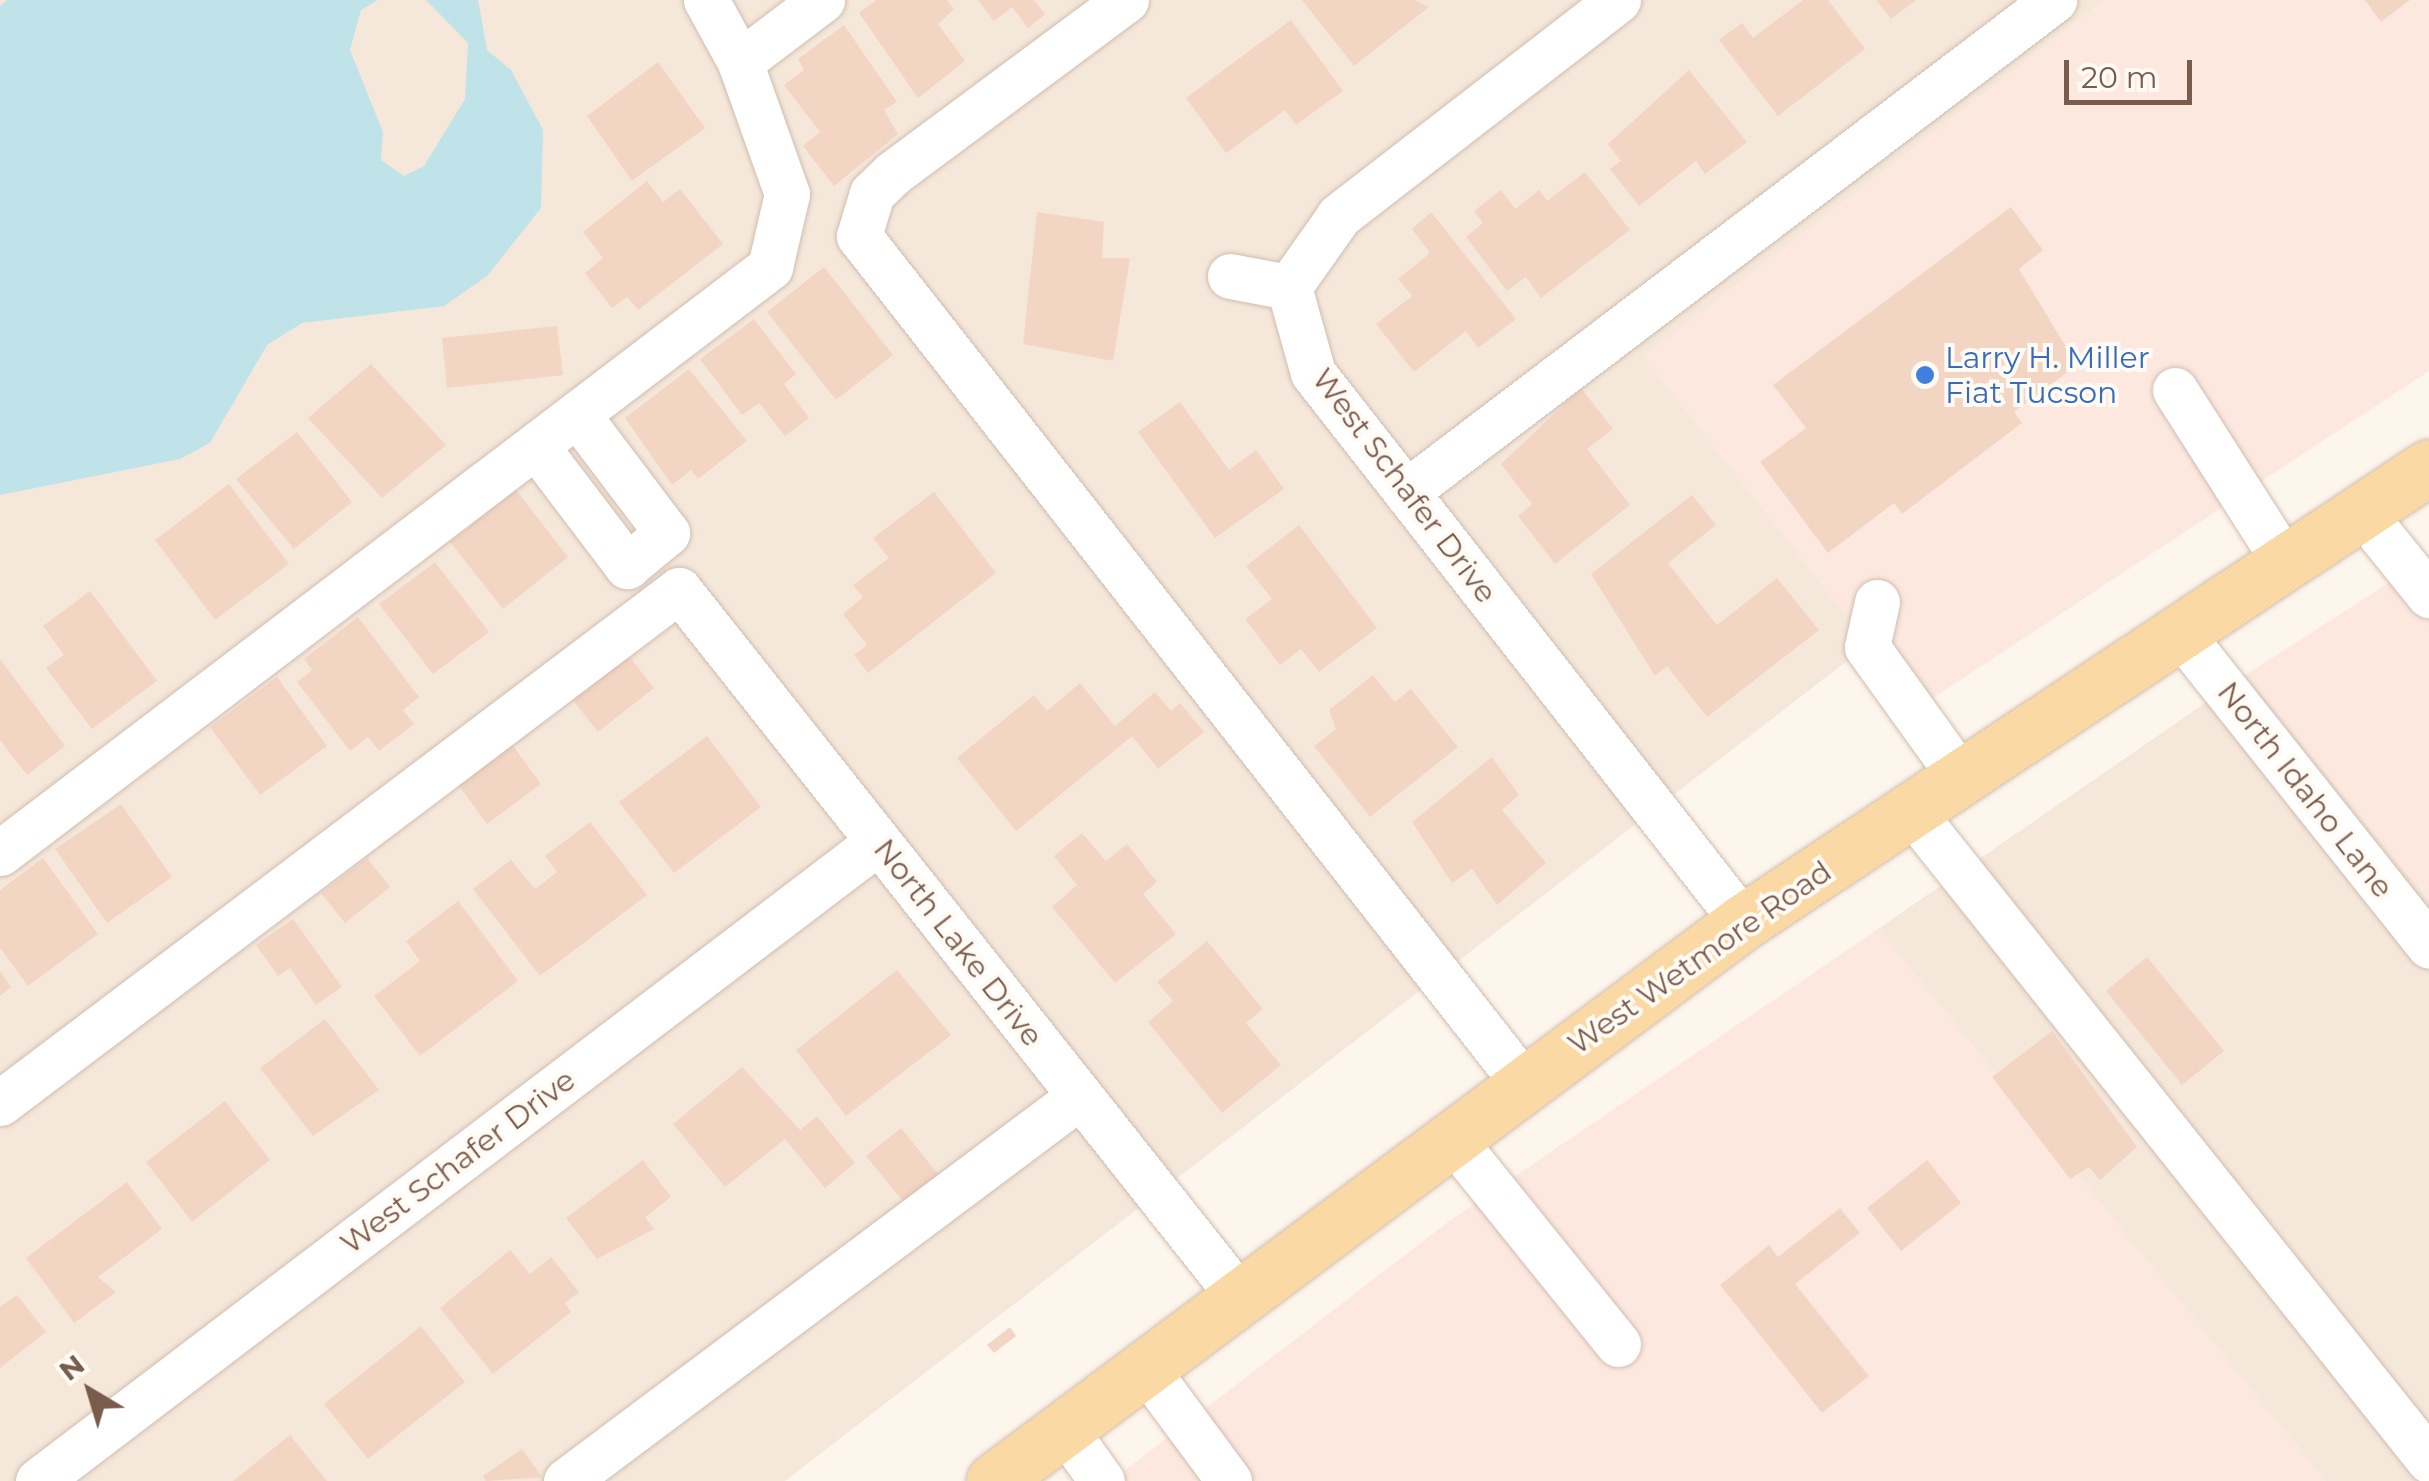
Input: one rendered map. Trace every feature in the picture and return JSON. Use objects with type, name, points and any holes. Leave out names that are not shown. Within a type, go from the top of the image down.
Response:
[{"type":"main road","name":"West Wetmore Road","points":[[994,1481],[1238,1295],[1743,922],[1913,813],[2429,467]]},
{"type":"street","points":[[0,854],[770,267],[787,194],[740,62],[706,0]]},
{"type":"street","points":[[740,62],[822,0]]},
{"type":"street","points":[[1126,0],[892,174],[872,193],[860,236],[1524,1084]]},
{"type":"street","points":[[1230,276],[1290,287],[1339,216],[1618,0]]},
{"type":"street","points":[[1406,492],[2054,0]]},
{"type":"street","name":"West Schafer Drive","points":[[1290,287],[1313,373],[1743,922]]},
{"type":"street","points":[[2176,390],[2286,564]]},
{"type":"street","points":[[536,446],[627,566],[667,532],[577,414]]},
{"type":"street","points":[[2362,512],[2429,595]]},
{"type":"street","name":"North Lake Drive","points":[[0,1103],[678,590],[1238,1295]]},
{"type":"street","points":[[1876,602],[1867,647],[1962,779]]},
{"type":"street","name":"North Idaho Lane","points":[[2182,634],[2429,946]]},
{"type":"street","points":[[1913,813],[2429,1460]]},
{"type":"street","name":"West Schafer Drive","points":[[38,1481],[878,842]]},
{"type":"street","points":[[566,1481],[1080,1096]]},
{"type":"street","points":[[1451,1138],[1618,1344]]},
{"type":"street","points":[[1144,1366],[1230,1481]]},
{"type":"street","points":[[1064,1428],[1102,1481]]},
{"type":"shaded area","points":[[0,0],[2105,0],[1644,357],[1869,644],[785,1481],[0,1481]]},
{"type":"shaded area","points":[[2105,0],[2429,0],[2429,371],[1918,708],[1644,357]]},
{"type":"shaded area","points":[[2429,557],[2429,901],[2247,674]]},
{"type":"shaded area","points":[[2247,674],[2429,901],[2429,1481],[2325,1481],[1878,929]]},
{"type":"shaded area","points":[[1878,929],[2325,1481],[1111,1481],[1448,1222]]},
{"type":"water","points":[[7,0],[378,0],[361,10],[350,50],[383,132],[381,160],[404,176],[424,166],[465,99],[468,43],[426,0],[478,0],[487,50],[511,70],[543,130],[541,208],[487,276],[444,306],[302,323],[267,345],[210,443],[180,459],[0,495],[0,6]]},
{"type":"building","points":[[876,0],[947,0],[954,9],[938,24],[965,61],[918,98],[859,13]]},
{"type":"building","points":[[978,0],[1034,0],[1045,14],[1028,28],[1012,7],[994,21]]},
{"type":"building","points":[[1302,0],[1415,0],[1429,7],[1354,66]]},
{"type":"building","points":[[1803,0],[1828,0],[1865,49],[1778,116],[1719,40],[1742,23],[1753,38]]},
{"type":"building","points":[[1876,0],[1916,0],[1891,19]]},
{"type":"building","points":[[2365,0],[2410,0],[2381,22]]},
{"type":"building","points":[[1291,20],[1343,91],[1296,125],[1285,110],[1226,153],[1186,98]]},
{"type":"building","points":[[844,25],[897,102],[884,110],[898,134],[834,186],[803,146],[820,132],[784,85],[804,70],[798,59]]},
{"type":"building","points":[[658,62],[705,128],[632,181],[587,116]]},
{"type":"building","points":[[1689,70],[1747,142],[1705,174],[1696,161],[1639,206],[1610,169],[1621,161],[1608,144]]},
{"type":"building","points":[[1585,172],[1630,230],[1541,298],[1526,277],[1507,291],[1466,237],[1483,223],[1474,211],[1501,190],[1515,209],[1539,190],[1547,201]]},
{"type":"building","points":[[647,181],[663,202],[680,189],[723,244],[638,310],[627,297],[612,308],[585,273],[603,258],[583,232]]},
{"type":"building","name":"Larry H. Miller Fiat Tucson","points":[[2011,207],[2043,250],[2019,269],[2077,365],[2014,412],[2022,423],[1902,514],[1894,503],[1828,553],[1760,462],[1806,428],[1773,385]]},
{"type":"building","points":[[1037,212],[1104,222],[1102,258],[1130,258],[1113,361],[1023,344]]},
{"type":"building","points":[[1431,212],[1516,319],[1478,348],[1466,331],[1414,372],[1376,324],[1412,296],[1398,279],[1430,253],[1412,229]]},
{"type":"building","points":[[824,267],[893,355],[836,400],[767,312]]},
{"type":"building","points":[[754,319],[796,374],[784,384],[809,418],[785,436],[759,403],[742,415],[700,359]]},
{"type":"building","points":[[557,326],[563,375],[447,388],[442,338]]},
{"type":"building","points":[[371,364],[446,445],[382,498],[308,418]]},
{"type":"building","points":[[689,369],[747,441],[698,479],[691,470],[672,485],[625,418]]},
{"type":"building","points":[[1581,388],[1613,429],[1587,449],[1630,505],[1555,564],[1518,516],[1532,504],[1501,464]]},
{"type":"building","points":[[1180,402],[1229,470],[1256,450],[1284,489],[1215,538],[1138,432]]},
{"type":"building","points":[[297,432],[352,502],[294,549],[236,479]]},
{"type":"building","points":[[229,484],[289,564],[215,620],[155,540]]},
{"type":"building","points":[[516,490],[568,557],[503,609],[450,542]]},
{"type":"building","points":[[934,492],[996,573],[868,673],[854,655],[867,645],[843,614],[863,597],[853,585],[889,558],[873,538]]},
{"type":"building","points":[[1692,495],[1716,525],[1668,563],[1717,625],[1777,578],[1819,630],[1707,717],[1667,666],[1655,676],[1591,574]]},
{"type":"building","points":[[1299,525],[1377,628],[1319,672],[1301,649],[1280,665],[1245,619],[1272,599],[1246,566]]},
{"type":"building","points":[[435,562],[489,632],[433,674],[379,604]]},
{"type":"building","points":[[90,591],[157,681],[92,729],[46,668],[64,655],[43,626]]},
{"type":"building","points":[[358,617],[419,697],[403,710],[414,724],[379,751],[368,737],[350,751],[297,682],[312,670],[304,659]]},
{"type":"building","points":[[625,651],[654,688],[598,732],[569,695]]},
{"type":"building","points":[[0,659],[65,746],[27,775],[0,740]]},
{"type":"building","points":[[1373,675],[1395,702],[1411,689],[1458,747],[1370,817],[1314,746],[1336,729],[1329,710]]},
{"type":"building","points":[[277,677],[327,746],[260,795],[210,727]]},
{"type":"building","points":[[1080,683],[1115,726],[1155,692],[1171,711],[1180,703],[1204,732],[1158,769],[1132,736],[1016,831],[957,758],[1034,695],[1047,711]]},
{"type":"building","points":[[707,736],[761,807],[674,873],[619,802]]},
{"type":"building","points":[[511,743],[541,784],[487,824],[457,783]]},
{"type":"building","points":[[1492,757],[1519,795],[1502,810],[1546,863],[1497,905],[1472,869],[1452,883],[1412,822]]},
{"type":"building","points":[[121,804],[172,877],[107,923],[55,849]]},
{"type":"building","points":[[590,822],[647,895],[540,976],[473,889],[511,860],[535,889],[557,872],[545,856]]},
{"type":"building","points":[[1082,833],[1106,861],[1127,844],[1157,882],[1143,894],[1176,934],[1115,983],[1052,907],[1077,885],[1054,856]]},
{"type":"building","points":[[43,858],[98,934],[28,986],[0,948],[0,890]]},
{"type":"building","points":[[367,858],[390,887],[345,923],[321,893]]},
{"type":"building","points":[[458,901],[518,981],[420,1056],[374,996],[420,961],[406,941]]},
{"type":"building","points":[[293,919],[342,987],[316,1005],[290,968],[278,976],[256,945]]},
{"type":"building","points":[[1207,941],[1263,1009],[1246,1023],[1281,1065],[1222,1113],[1148,1022],[1173,1001],[1157,982]]},
{"type":"building","points":[[2147,957],[2224,1051],[2182,1085],[2106,991]]},
{"type":"building","points":[[897,970],[951,1035],[846,1116],[796,1050]]},
{"type":"building","points":[[0,971],[11,987],[0,996]]},
{"type":"building","points":[[325,1019],[379,1090],[313,1136],[260,1068]]},
{"type":"building","points":[[2052,1031],[2137,1147],[2100,1180],[2089,1167],[2070,1179],[1992,1077]]},
{"type":"building","points":[[742,1067],[800,1130],[817,1116],[855,1163],[825,1188],[785,1139],[725,1187],[673,1124]]},
{"type":"building","points":[[225,1101],[270,1160],[192,1222],[146,1162]]},
{"type":"building","points":[[901,1128],[942,1179],[907,1206],[866,1156]]},
{"type":"building","points":[[643,1160],[671,1197],[645,1217],[654,1229],[597,1259],[566,1218]]},
{"type":"building","points":[[1927,1160],[1961,1203],[1901,1251],[1867,1208]]},
{"type":"building","points":[[127,1182],[162,1229],[98,1277],[116,1292],[74,1323],[26,1258]]},
{"type":"building","points":[[1840,1208],[1860,1233],[1795,1284],[1869,1376],[1822,1413],[1720,1285],[1769,1245],[1778,1257]]},
{"type":"building","points":[[510,1250],[530,1274],[551,1257],[579,1292],[565,1303],[571,1312],[493,1374],[440,1308]]},
{"type":"building","points":[[17,1295],[46,1332],[0,1368],[0,1307]]},
{"type":"building","points":[[421,1326],[465,1382],[368,1459],[324,1404]]},
{"type":"building","points":[[1010,1327],[1016,1336],[994,1353],[987,1345]]},
{"type":"building","points":[[290,1435],[327,1481],[233,1481]]},
{"type":"building","points":[[522,1449],[542,1477],[486,1481],[483,1476]]},
{"type":"place","name":"Larry H. Miller Fiat Tucson","points":[[1925,375]]}]
